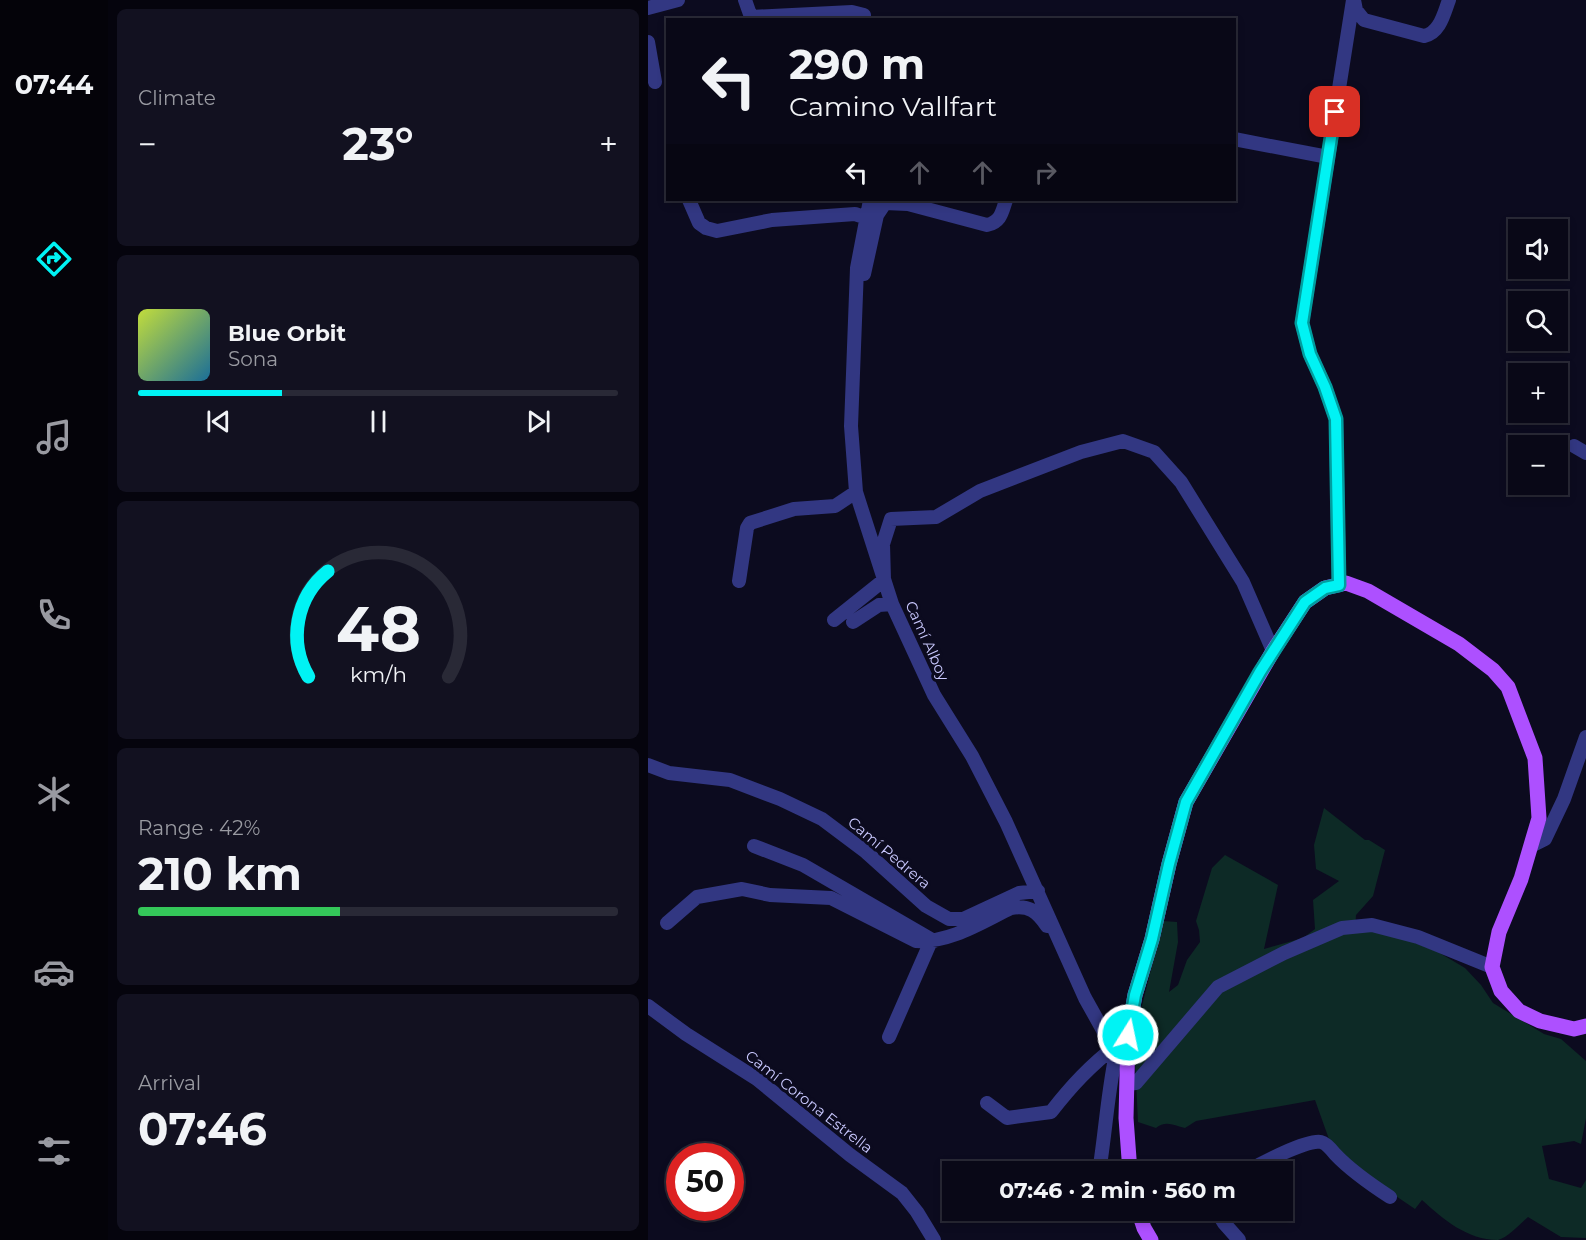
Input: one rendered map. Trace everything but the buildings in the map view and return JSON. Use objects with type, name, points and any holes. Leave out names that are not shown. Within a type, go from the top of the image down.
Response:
[{"type":"main road","points":[[1129,1161],[1126,1118],[1127,1084],[1123,1046],[1186,802],[1273,651],[1305,602],[1325,588],[1346,583],[1368,591],[1459,644],[1493,670],[1508,687],[1535,758],[1539,818],[1521,879],[1499,932],[1492,967],[1501,991],[1519,1011],[1540,1021],[1574,1029],[1586,1026]]},
{"type":"main road","points":[[1142,1221],[1151,1240]]},
{"type":"street","points":[[648,8],[678,0]]},
{"type":"street","points":[[745,0],[751,17],[852,12],[864,17],[864,0]]},
{"type":"street","points":[[1354,0],[1356,10],[1364,20],[1424,36],[1430,35],[1437,29],[1449,0]]},
{"type":"street","points":[[1339,585],[1336,419],[1310,354],[1302,323],[1354,0]]},
{"type":"street","points":[[648,42],[655,82]]},
{"type":"street","points":[[1236,140],[1328,158]]},
{"type":"street","points":[[689,201],[699,223],[717,231],[772,220],[855,214],[867,218]]},
{"type":"street","name":"Camí Alboy","points":[[870,201],[857,268],[851,426],[856,492],[892,603],[934,695],[972,756],[1006,822],[1085,998],[1109,1041],[1123,1046]]},
{"type":"street","points":[[856,295],[866,270],[877,215],[886,201],[908,204],[987,225],[994,224],[1000,218],[1006,201]]},
{"type":"street","points":[[834,620],[884,580],[883,544],[891,519],[936,517],[980,491],[1081,452],[1123,441],[1154,452],[1180,482],[1243,582],[1273,651]]},
{"type":"street","points":[[739,581],[747,528],[750,523],[794,509],[835,506],[856,492]]},
{"type":"street","points":[[853,622],[879,605],[892,603]]},
{"type":"street","points":[[1531,846],[1545,838],[1564,799],[1586,737]]},
{"type":"street","name":"Camí Pedrera","points":[[648,765],[669,773],[730,780],[822,819],[866,852],[926,906],[949,919],[963,920],[1019,893],[1038,891]]},
{"type":"street","points":[[754,846],[803,865],[932,941]]},
{"type":"street","points":[[667,923],[698,897],[742,889],[770,895],[831,898],[916,941],[932,941],[959,933],[1011,908],[1023,906],[1034,909],[1068,958]]},
{"type":"street","points":[[1127,1084],[1136,1083],[1218,987],[1284,953],[1342,928],[1372,925],[1418,937],[1492,967]]},
{"type":"street","points":[[889,1036],[932,941]]},
{"type":"street","name":"Camí Corona Estrella","points":[[648,1006],[686,1034],[758,1079],[841,1148],[902,1193],[934,1240]]},
{"type":"street","points":[[987,1103],[1007,1118],[1051,1113],[1078,1078],[1123,1046]]},
{"type":"street","points":[[1101,1161],[1111,1073],[1123,1046]]},
{"type":"street","points":[[1268,1161],[1290,1150],[1313,1142],[1321,1142],[1359,1176],[1390,1197]]},
{"type":"street","points":[[1223,1221],[1239,1240]]},
{"type":"green space","points":[[1324,808],[1365,840],[1385,850],[1373,896],[1356,915],[1355,930],[1377,931],[1400,937],[1438,952],[1465,968],[1481,985],[1493,1003],[1544,1034],[1561,1039],[1586,1061],[1586,1118],[1581,1144],[1574,1141],[1542,1146],[1549,1179],[1581,1188],[1586,1180],[1586,1238],[1561,1237],[1528,1217],[1502,1239],[1487,1239],[1456,1227],[1422,1200],[1415,1209],[1359,1171],[1330,1142],[1315,1100],[1196,1121],[1185,1128],[1166,1124],[1156,1128],[1138,1122],[1134,1038],[1163,921],[1177,922],[1178,942],[1169,992],[1178,985],[1187,960],[1200,942],[1196,921],[1212,868],[1225,855],[1278,885],[1264,949],[1303,938],[1315,929],[1313,900],[1339,881],[1316,869],[1314,845]]},
{"type":"route","points":[[1128,1035],[1135,995],[1152,939],[1186,802],[1260,672],[1305,602],[1325,588],[1339,585],[1336,419],[1310,354],[1302,323],[1335,112]]}]
